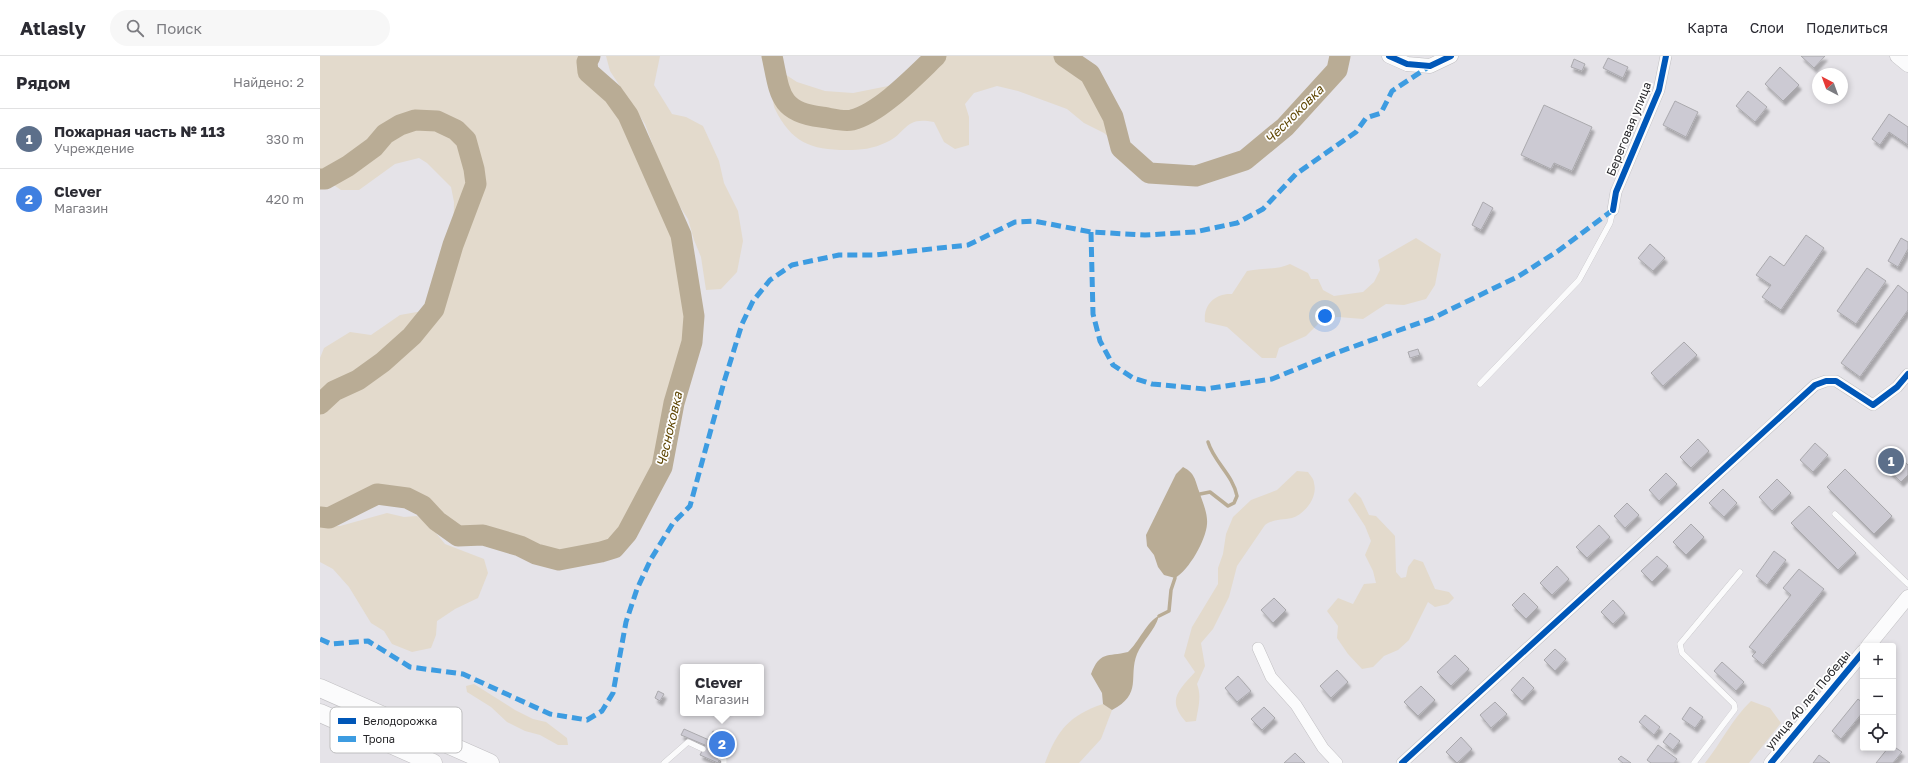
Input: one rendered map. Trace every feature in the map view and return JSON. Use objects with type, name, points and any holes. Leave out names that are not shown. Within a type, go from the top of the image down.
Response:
[{"type":"highway","points":[[320,688],[363,707]]},
{"type":"highway","points":[[320,713],[330,717]]},
{"type":"highway","points":[[462,751],[490,763]]},
{"type":"highway","points":[[410,753],[433,763]]},
{"type":"street","points":[[1389,56],[1408,64],[1430,66],[1451,56]]},
{"type":"street","name":"Береговая улица","points":[[1613,210],[1616,192],[1659,90],[1666,56]]},
{"type":"street","points":[[1897,56],[1908,65]]},
{"type":"street","points":[[1402,763],[1815,385],[1826,381],[1836,381],[1873,405],[1897,387],[1908,374]]},
{"type":"street","name":"улица 40 лет Победы","points":[[1870,643],[1908,597]]},
{"type":"street","points":[[1258,648],[1271,678],[1296,705],[1323,748],[1337,763]]},
{"type":"street","name":"улица 40 лет Победы","points":[[1770,763],[1860,656]]},
{"type":"lane","points":[[1480,384],[1579,280],[1610,224],[1613,210]]},
{"type":"lane","points":[[1835,514],[1908,584]]},
{"type":"lane","points":[[1694,763],[1735,709],[1734,704],[1682,653],[1680,644],[1740,572]]},
{"type":"lane","points":[[664,763],[688,742],[703,749]]},
{"type":"lane","points":[[720,757],[724,759],[724,763]]},
{"type":"shaded area","points":[[320,56],[590,56],[587,62],[588,72],[613,94],[628,115],[681,235],[694,316],[692,342],[674,403],[662,467],[627,533],[614,548],[559,560],[536,554],[520,546],[483,535],[458,536],[437,521],[423,506],[407,498],[377,494],[329,518],[320,517],[320,358],[324,348],[350,332],[371,335],[400,315],[434,309],[453,245],[454,202],[451,187],[427,163],[419,158],[395,164],[359,190],[341,190],[325,179],[320,179]]},
{"type":"shaded area","points":[[606,56],[660,56],[654,85],[672,114],[686,117],[703,126],[719,161],[724,183],[738,211],[743,241],[737,272],[721,289],[706,290],[701,257],[688,219],[670,191],[645,124],[610,71]]},
{"type":"shaded area","points":[[936,56],[1064,56],[1090,74],[1113,117],[1121,148],[1104,133],[1084,123],[1067,109],[1018,91],[997,86],[974,93],[965,104],[969,117],[969,145],[955,149],[944,142],[934,122],[924,121],[911,123],[894,138],[872,148],[834,150],[812,146],[803,142],[788,129],[775,109],[773,95],[774,67],[797,82],[825,91],[853,93],[908,82]]},
{"type":"shaded area","points":[[1416,238],[1441,254],[1435,285],[1426,299],[1404,305],[1386,304],[1363,319],[1338,317],[1323,319],[1306,336],[1279,348],[1276,358],[1262,358],[1227,327],[1205,322],[1206,310],[1211,301],[1226,294],[1232,294],[1247,271],[1280,267],[1290,264],[1308,273],[1311,279],[1318,279],[1323,290],[1334,296],[1363,292],[1374,282],[1380,270],[1378,260]]},
{"type":"shaded area","points":[[1183,467],[1192,474],[1195,480],[1206,511],[1207,524],[1204,538],[1196,554],[1186,568],[1175,578],[1164,575],[1158,567],[1154,555],[1147,546],[1146,535],[1176,474]]},
{"type":"shaded area","points":[[1297,471],[1308,472],[1313,479],[1315,488],[1312,499],[1306,509],[1297,516],[1274,521],[1265,525],[1237,566],[1229,597],[1213,629],[1201,643],[1205,666],[1197,684],[1199,707],[1196,721],[1186,722],[1180,714],[1176,701],[1180,690],[1195,672],[1184,656],[1192,627],[1218,584],[1218,568],[1223,554],[1226,534],[1233,517],[1251,500],[1277,490]]},
{"type":"shaded area","points":[[1355,492],[1361,498],[1369,515],[1376,516],[1395,536],[1396,572],[1401,578],[1406,577],[1408,567],[1414,559],[1423,562],[1435,589],[1449,592],[1454,598],[1448,604],[1435,607],[1428,602],[1409,640],[1398,650],[1384,656],[1373,667],[1362,669],[1348,654],[1337,638],[1338,626],[1327,611],[1338,598],[1353,604],[1364,584],[1376,583],[1373,571],[1365,555],[1371,541],[1365,526],[1348,500]]},
{"type":"shaded area","points":[[387,513],[404,517],[417,516],[431,527],[445,544],[484,559],[488,573],[478,598],[455,609],[437,621],[436,635],[431,648],[412,652],[392,644],[384,631],[371,623],[349,587],[333,569],[320,562],[320,525],[340,526]]},
{"type":"shaded area","points":[[1159,616],[1157,622],[1137,654],[1133,685],[1128,698],[1112,710],[1103,704],[1102,693],[1091,674],[1094,667],[1101,658],[1105,656],[1128,652],[1151,622]]},
{"type":"shaded area","points":[[474,684],[515,710],[533,719],[546,722],[567,738],[568,745],[558,745],[540,735],[525,731],[507,722],[491,707],[467,692],[466,686]]},
{"type":"shaded area","points":[[1751,701],[1770,708],[1781,723],[1749,763],[1705,763],[1732,723]]},
{"type":"shaded area","points":[[1103,704],[1112,710],[1101,739],[1079,763],[1045,763],[1054,741],[1066,725],[1082,713]]},
{"type":"building","points":[[1801,56],[1825,56],[1814,68]]},
{"type":"building","points":[[1608,58],[1628,67],[1623,78],[1603,68]]},
{"type":"building","points":[[1574,59],[1585,64],[1582,71],[1571,67]]},
{"type":"building","points":[[1780,67],[1799,85],[1783,101],[1765,84]]},
{"type":"building","points":[[1748,91],[1767,107],[1755,122],[1736,106]]},
{"type":"building","points":[[1675,101],[1698,112],[1686,137],[1663,125]]},
{"type":"building","points":[[1544,105],[1592,127],[1572,171],[1554,163],[1551,169],[1521,155]]},
{"type":"building","points":[[1889,114],[1908,127],[1908,145],[1889,132],[1880,145],[1872,139]]},
{"type":"building","points":[[1483,202],[1493,208],[1481,230],[1472,225]]},
{"type":"building","points":[[1806,235],[1824,248],[1781,310],[1762,297],[1771,285],[1756,275],[1770,256],[1784,266]]},
{"type":"building","points":[[1901,238],[1908,242],[1908,249],[1898,267],[1888,261]]},
{"type":"building","points":[[1650,244],[1665,258],[1653,271],[1638,258]]},
{"type":"building","points":[[1867,268],[1886,281],[1856,324],[1837,311]]},
{"type":"building","points":[[1898,285],[1908,293],[1908,310],[1860,377],[1841,363]]},
{"type":"building","points":[[1684,342],[1697,355],[1663,386],[1651,373]]},
{"type":"building","points":[[1418,349],[1420,355],[1410,358],[1408,352]]},
{"type":"building","points":[[1698,439],[1709,451],[1691,468],[1680,457]]},
{"type":"building","points":[[1815,443],[1828,455],[1813,472],[1800,460]]},
{"type":"building","points":[[1897,455],[1908,465],[1908,475],[1901,482],[1885,467]]},
{"type":"building","points":[[1845,469],[1892,516],[1874,534],[1827,487]]},
{"type":"building","points":[[1666,473],[1677,484],[1659,501],[1649,490]]},
{"type":"building","points":[[1777,479],[1791,493],[1772,511],[1759,497]]},
{"type":"building","points":[[1723,489],[1737,503],[1724,517],[1709,503]]},
{"type":"building","points":[[1627,503],[1639,515],[1625,528],[1614,516]]},
{"type":"building","points":[[1809,506],[1856,553],[1838,570],[1791,523]]},
{"type":"building","points":[[1691,524],[1704,537],[1686,555],[1673,542]]},
{"type":"building","points":[[1599,525],[1610,537],[1587,558],[1576,547]]},
{"type":"building","points":[[1774,551],[1786,560],[1767,585],[1756,576]]},
{"type":"building","points":[[1657,556],[1668,566],[1652,582],[1641,571]]},
{"type":"building","points":[[1557,566],[1569,579],[1552,595],[1540,583]]},
{"type":"building","points":[[1799,569],[1824,589],[1763,665],[1752,656],[1756,652],[1749,647],[1791,595],[1783,588]]},
{"type":"building","points":[[1524,593],[1538,607],[1526,619],[1512,605]]},
{"type":"building","points":[[1274,598],[1286,610],[1273,623],[1261,610]]},
{"type":"building","points":[[1613,600],[1625,613],[1613,624],[1601,612]]},
{"type":"building","points":[[1555,649],[1566,659],[1555,671],[1544,660]]},
{"type":"building","points":[[1455,655],[1469,669],[1451,686],[1437,672]]},
{"type":"building","points":[[1722,662],[1744,682],[1736,691],[1714,671]]},
{"type":"building","points":[[1337,670],[1348,682],[1331,698],[1320,686]]},
{"type":"building","points":[[1238,676],[1251,691],[1237,702],[1225,688]]},
{"type":"building","points":[[1523,677],[1534,688],[1522,701],[1511,690]]},
{"type":"building","points":[[1421,686],[1435,700],[1418,716],[1404,702]]},
{"type":"building","points":[[658,691],[664,694],[660,701],[655,698]]},
{"type":"building","points":[[1858,699],[1860,701],[1860,716],[1841,739],[1832,731]]},
{"type":"building","points":[[1495,702],[1507,714],[1491,728],[1480,715]]},
{"type":"building","points":[[1264,707],[1275,718],[1262,730],[1251,719]]},
{"type":"building","points":[[1690,707],[1703,717],[1695,728],[1682,719]]},
{"type":"building","points":[[1645,715],[1660,727],[1654,735],[1639,722]]},
{"type":"building","points":[[684,729],[709,740],[713,731],[729,738],[718,763],[700,755],[705,745],[681,735]]},
{"type":"building","points":[[1670,733],[1680,741],[1673,750],[1663,742]]},
{"type":"building","points":[[1461,737],[1472,749],[1457,763],[1446,752]]},
{"type":"building","points":[[1658,745],[1677,759],[1674,763],[1651,763],[1647,760]]},
{"type":"building","points":[[1896,748],[1902,752],[1893,763],[1876,763],[1886,751],[1896,751]]},
{"type":"building","points":[[1295,753],[1305,763],[1284,763]]},
{"type":"building","points":[[1819,755],[1830,763],[1813,763]]},
{"type":"building","points":[[1621,756],[1631,763],[1623,763],[1618,759]]},
{"type":"waterway","name":"Чесноковка","points":[[320,517],[329,518],[377,494],[407,498],[423,506],[437,521],[458,536],[483,535],[520,546],[536,554],[559,560],[614,548],[627,533],[662,467],[674,403],[692,342],[694,316],[681,235],[628,115],[613,94],[588,72],[587,62],[590,56]]},
{"type":"waterway","name":"Чесноковка","points":[[772,56],[780,90],[783,98],[789,105],[796,110],[807,114],[845,121],[863,116],[874,110],[897,93],[936,56]]},
{"type":"waterway","name":"Чесноковка","points":[[1064,56],[1090,74],[1113,117],[1121,148],[1149,173],[1196,176],[1245,160],[1285,127],[1337,70],[1340,56]]},
{"type":"waterway","name":"Чесноковка","points":[[320,179],[325,179],[348,166],[374,147],[385,134],[400,125],[415,120],[437,121],[456,130],[466,140],[474,169],[476,184],[453,245],[434,309],[412,336],[383,362],[358,380],[334,391],[320,404]]},
{"type":"waterway","points":[[1200,494],[1210,492],[1228,506],[1234,503],[1237,496],[1232,482],[1214,456],[1208,442]]},
{"type":"waterway","points":[[1159,616],[1169,611],[1171,590],[1175,578]]},
{"type":"marked path","points":[[320,639],[331,644],[368,641],[410,667],[463,674],[550,714],[587,720],[602,711],[613,693],[626,622],[637,589],[651,559],[673,523],[690,506],[724,382],[742,324],[753,301],[770,280],[792,265],[839,255],[875,255],[968,245],[1015,222],[1034,221],[1091,232],[1145,235],[1195,232],[1237,223],[1263,209],[1296,174],[1356,132],[1366,118],[1381,113],[1392,91],[1430,66]]},
{"type":"marked path","points":[[1091,232],[1093,314],[1100,341],[1113,365],[1133,378],[1152,384],[1205,389],[1272,379],[1333,354],[1433,318],[1519,276],[1558,251],[1613,210]]},
{"type":"cycle path","points":[[1389,56],[1407,64],[1430,66],[1451,56]]},
{"type":"cycle path","points":[[1613,210],[1616,192],[1659,90],[1666,56]]},
{"type":"cycle path","points":[[1402,763],[1815,385],[1826,381],[1836,381],[1873,405],[1897,387],[1908,374]]},
{"type":"cycle path","points":[[1771,763],[1860,656]]},
{"type":"place","name":"Пожарная часть № 113","points":[[1891,461]]},
{"type":"place","name":"Clever","points":[[722,744]]}]
